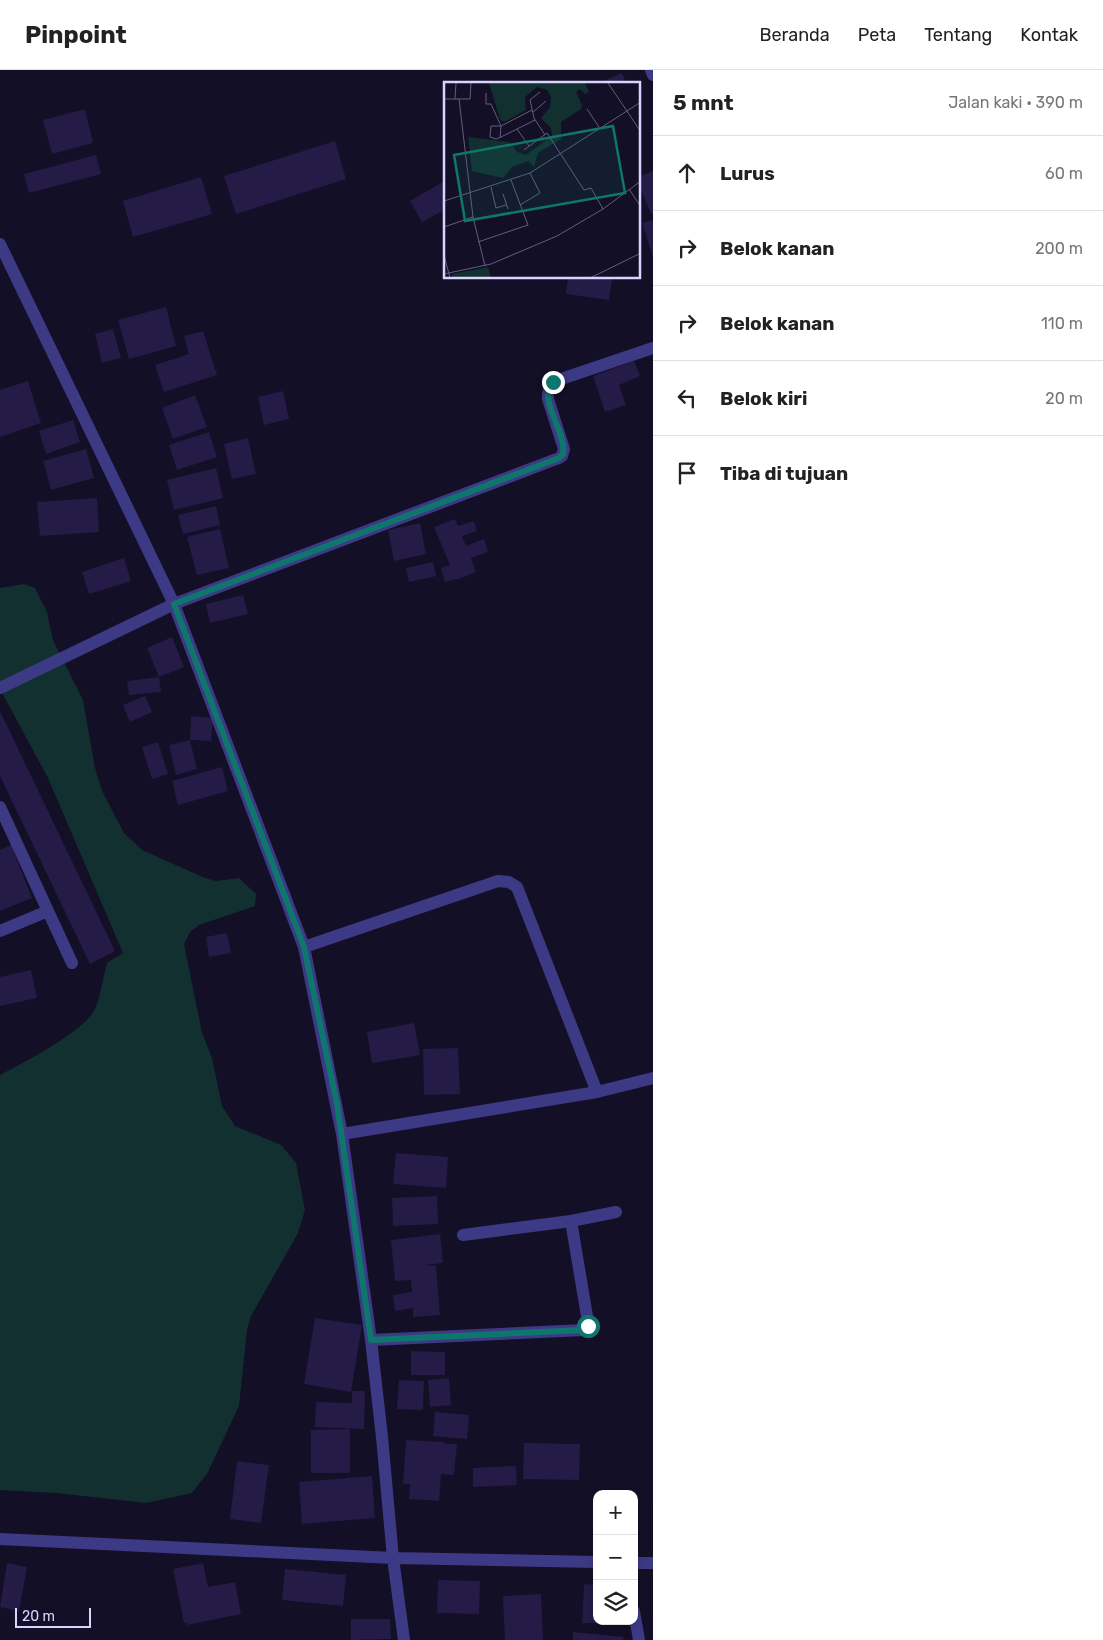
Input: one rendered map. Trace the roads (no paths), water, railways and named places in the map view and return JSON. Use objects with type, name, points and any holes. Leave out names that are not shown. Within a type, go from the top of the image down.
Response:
[{"type":"street","points":[[651,70],[653,75]]},
{"type":"street","points":[[0,244],[174,604],[304,947],[342,1134],[371,1340],[393,1558],[404,1640]]},
{"type":"street","points":[[0,688],[174,604],[559,458],[564,450],[548,399],[551,384],[653,348]]},
{"type":"street","points":[[0,807],[72,963]]},
{"type":"street","points":[[304,947],[498,882],[509,882],[517,887],[597,1092]]},
{"type":"street","points":[[0,932],[48,911]]},
{"type":"street","points":[[342,1134],[597,1092],[653,1078]]},
{"type":"street","points":[[463,1235],[571,1221],[616,1212]]},
{"type":"street","points":[[371,1340],[584,1330],[588,1326],[588,1322],[571,1221]]},
{"type":"street","points":[[0,1539],[393,1558],[593,1562]]},
{"type":"street","points":[[638,1563],[653,1563]]},
{"type":"street","points":[[636,1625],[639,1640]]}]
